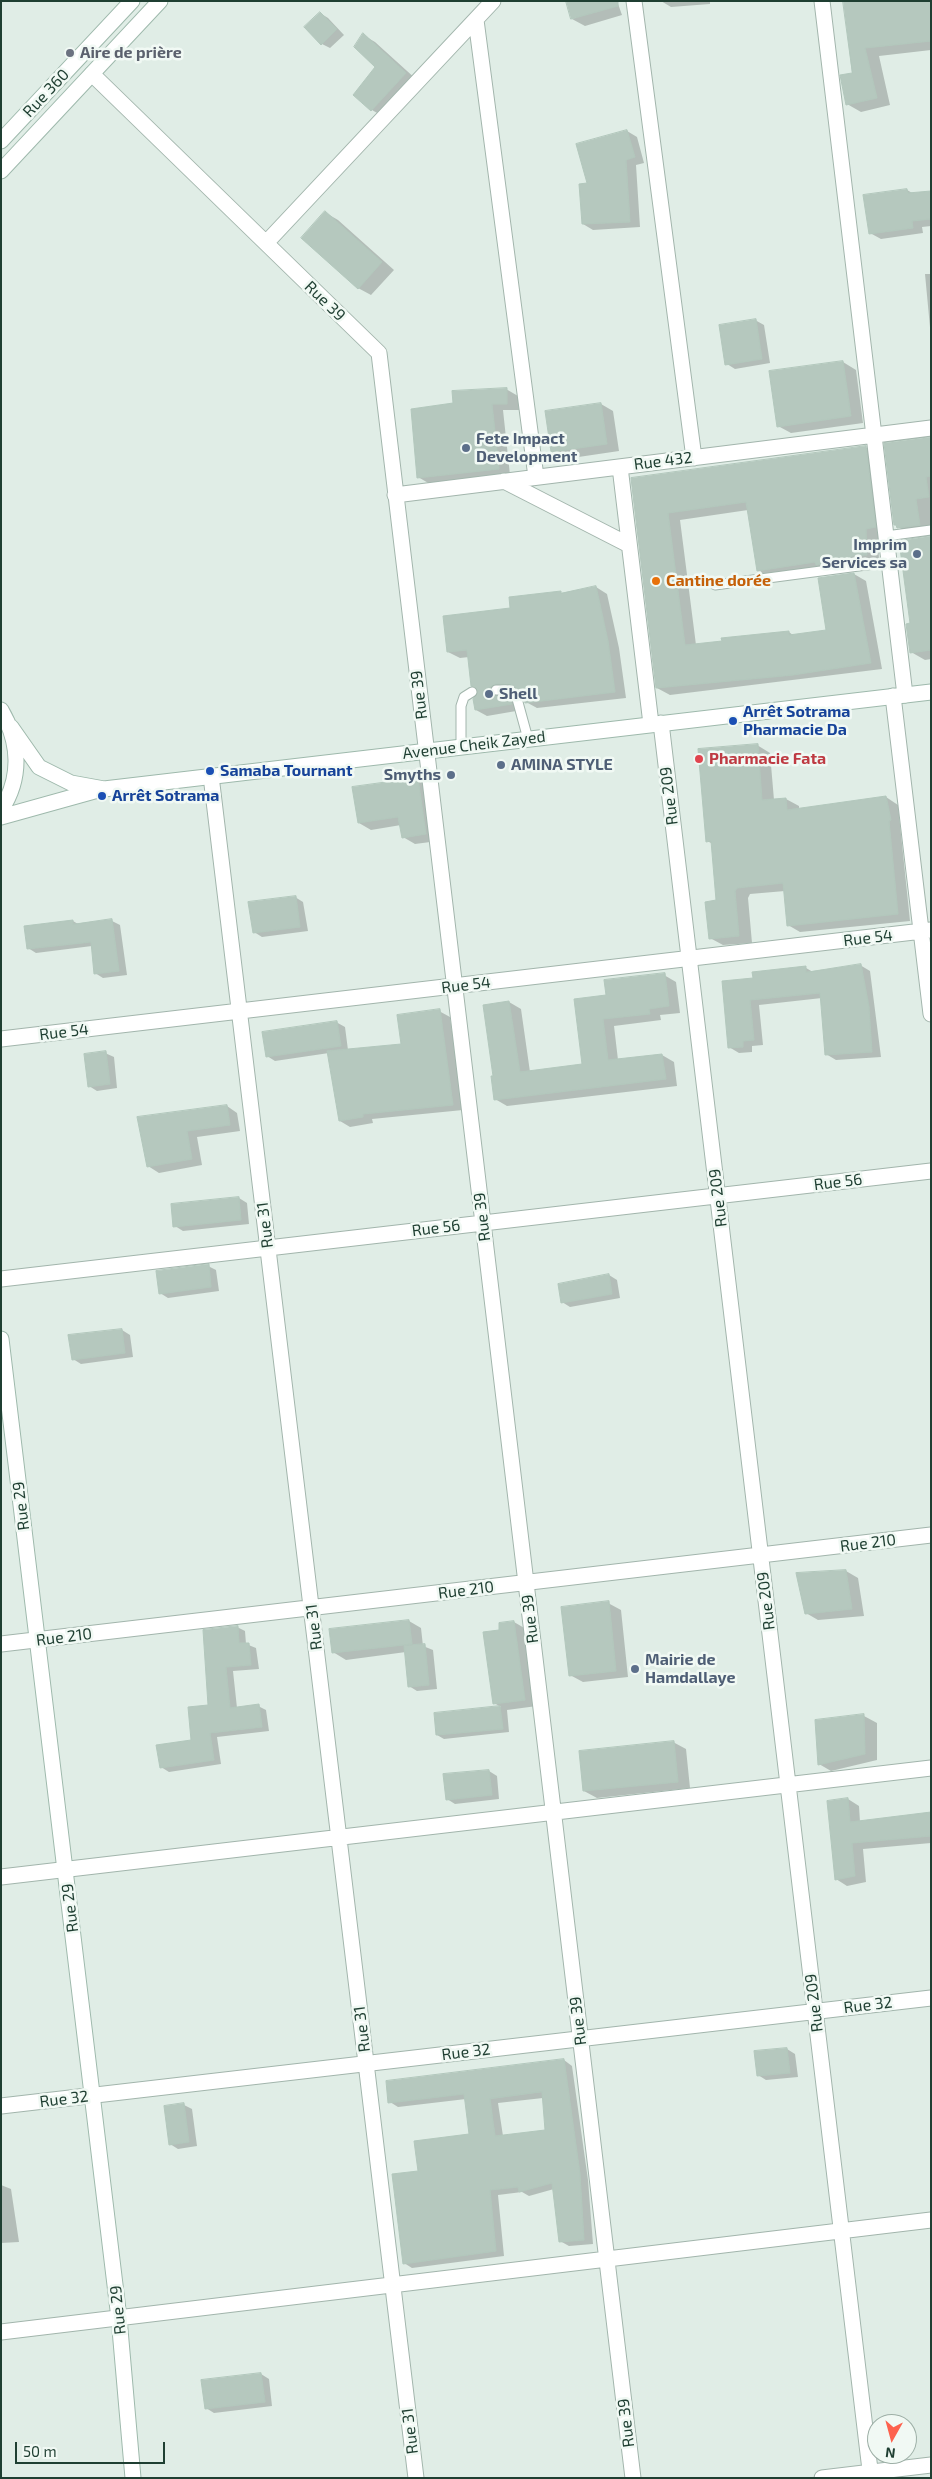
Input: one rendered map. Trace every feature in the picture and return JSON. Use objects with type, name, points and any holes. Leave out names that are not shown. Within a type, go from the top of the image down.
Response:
[{"type":"street","name":"Rue 360","points":[[1,141],[132,1]]},
{"type":"street","points":[[1,171],[160,1]]},
{"type":"street","points":[[266,243],[493,1]]},
{"type":"street","points":[[634,1],[694,458]]},
{"type":"street","points":[[822,1],[889,562],[899,695],[926,931],[931,1014]]},
{"type":"street","points":[[476,20],[536,477]]},
{"type":"street","name":"Rue 39","points":[[92,74],[379,353],[633,2478]]},
{"type":"street","name":"Rue 432","points":[[395,494],[931,428]]},
{"type":"street","name":"Rue 209","points":[[620,466],[629,545],[689,959],[871,2475]]},
{"type":"street","points":[[504,481],[629,545]]},
{"type":"street","name":"Avenue Cheik Zayed","points":[[11,727],[39,767],[71,783],[104,788],[931,692]]},
{"type":"street","points":[[1,710],[11,727],[17,751],[16,775],[8,799],[1,810]]},
{"type":"street","name":"Rue 31","points":[[211,776],[416,2478]]},
{"type":"street","points":[[1,818],[104,788]]},
{"type":"street","name":"Rue 54","points":[[1,1039],[926,931]]},
{"type":"street","name":"Rue 56","points":[[1,1279],[931,1171]]},
{"type":"street","name":"Rue 29","points":[[1,1339],[119,2318],[133,2478]]},
{"type":"street","name":"Rue 210","points":[[1,1644],[931,1535]]},
{"type":"street","points":[[1,1877],[931,1768]]},
{"type":"street","name":"Rue 32","points":[[1,2106],[931,1998]]},
{"type":"street","points":[[1,2332],[931,2220]]},
{"type":"street","points":[[822,2478],[871,2475],[931,2465]]},
{"type":"lane","points":[[886,536],[931,530]]},
{"type":"lane","points":[[716,585],[889,562]]},
{"type":"lane","points":[[496,690],[509,690],[516,695],[528,739]]},
{"type":"lane","points":[[461,746],[461,706],[464,697],[472,692]]},
{"type":"building","points":[[566,1],[618,1],[618,6],[571,19]]},
{"type":"building","points":[[843,1],[931,1],[931,41],[865,48],[877,98],[846,105],[840,75],[852,73]]},
{"type":"building","points":[[320,12],[337,29],[321,45],[304,27]]},
{"type":"building","points":[[363,33],[406,73],[371,111],[353,95],[375,67],[354,47]]},
{"type":"building","points":[[627,130],[635,157],[626,160],[630,222],[582,224],[579,184],[587,183],[576,144]]},
{"type":"building","points":[[907,189],[908,193],[931,191],[931,219],[912,221],[913,228],[869,234],[863,195]]},
{"type":"building","points":[[325,211],[382,262],[358,289],[301,238]]},
{"type":"building","points":[[756,319],[762,359],[725,365],[719,325]]},
{"type":"building","points":[[843,361],[851,416],[777,427],[769,371]]},
{"type":"building","points":[[507,388],[507,404],[492,404],[499,469],[417,478],[411,409],[453,403],[452,391]]},
{"type":"building","points":[[601,403],[607,444],[551,452],[545,411]]},
{"type":"building","points":[[931,437],[931,476],[926,477],[929,497],[916,499],[920,525],[897,528],[894,525],[884,443]]},
{"type":"building","points":[[866,446],[876,527],[866,529],[867,555],[851,556],[852,561],[816,565],[815,562],[757,571],[746,502],[668,513],[685,645],[722,641],[721,638],[789,631],[789,635],[826,630],[818,578],[854,573],[871,663],[793,675],[656,688],[631,478]]},
{"type":"building","points":[[931,536],[931,650],[910,653],[906,624],[910,623],[899,541]]},
{"type":"building","points":[[596,586],[608,641],[615,692],[525,703],[522,693],[513,685],[496,684],[490,687],[491,694],[507,696],[512,704],[475,710],[473,699],[478,691],[475,687],[471,686],[467,650],[447,652],[443,616],[510,608],[509,597],[561,591],[561,593]]},
{"type":"building","points":[[758,744],[762,800],[786,798],[787,810],[886,796],[891,820],[889,821],[898,914],[787,926],[783,883],[737,888],[735,891],[739,936],[709,939],[705,902],[716,900],[711,841],[706,842],[698,749]]},
{"type":"building","points":[[418,778],[426,834],[402,838],[398,817],[358,823],[352,787]]},
{"type":"building","points":[[296,896],[300,927],[253,933],[248,902]]},
{"type":"building","points":[[112,919],[119,971],[94,974],[91,942],[27,949],[24,926],[73,920],[73,924]]},
{"type":"building","points":[[861,964],[869,1007],[872,1052],[825,1055],[820,993],[750,1000],[754,1040],[743,1041],[743,1047],[728,1048],[722,981],[753,978],[752,972],[806,966],[806,972]]},
{"type":"building","points":[[665,973],[669,1006],[649,1009],[650,1014],[603,1019],[608,1060],[662,1054],[666,1079],[494,1100],[491,1076],[493,1076],[483,1005],[509,1001],[520,1072],[582,1064],[574,999],[606,995],[604,980]]},
{"type":"building","points":[[440,1009],[453,1105],[363,1114],[363,1117],[339,1121],[327,1051],[401,1044],[397,1015]]},
{"type":"building","points":[[337,1021],[341,1046],[266,1057],[262,1032]]},
{"type":"building","points":[[106,1051],[110,1084],[88,1087],[84,1054]]},
{"type":"building","points":[[227,1105],[230,1125],[187,1131],[192,1159],[147,1167],[137,1117]]},
{"type":"building","points":[[239,1197],[241,1220],[173,1227],[171,1204]]},
{"type":"building","points":[[209,1264],[211,1287],[159,1294],[156,1271]]},
{"type":"building","points":[[609,1274],[612,1294],[561,1303],[558,1284]]},
{"type":"building","points":[[122,1329],[125,1353],[72,1360],[68,1335]]},
{"type":"building","points":[[846,1570],[852,1609],[805,1614],[796,1573]]},
{"type":"building","points":[[609,1601],[616,1671],[569,1676],[561,1607]]},
{"type":"building","points":[[409,1620],[412,1644],[332,1653],[329,1629]]},
{"type":"building","points":[[514,1621],[525,1700],[493,1704],[483,1632],[499,1630],[499,1623]]},
{"type":"building","points":[[238,1626],[239,1643],[249,1643],[251,1665],[226,1667],[230,1708],[259,1704],[262,1727],[210,1733],[214,1760],[160,1768],[156,1745],[191,1740],[188,1707],[208,1705],[203,1630]]},
{"type":"building","points":[[425,1644],[429,1685],[408,1687],[404,1646]]},
{"type":"building","points":[[500,1706],[503,1729],[436,1735],[434,1713]]},
{"type":"building","points":[[864,1714],[865,1754],[818,1765],[815,1720]]},
{"type":"building","points":[[674,1741],[678,1782],[583,1791],[579,1751]]},
{"type":"building","points":[[489,1770],[492,1795],[446,1800],[443,1774]]},
{"type":"building","points":[[848,1798],[850,1822],[931,1812],[931,1836],[852,1843],[855,1876],[835,1880],[827,1801]]},
{"type":"building","points":[[787,2048],[790,2073],[757,2076],[754,2051]]},
{"type":"building","points":[[564,2059],[580,2174],[584,2240],[559,2242],[552,2183],[519,2192],[518,2187],[490,2190],[496,2251],[403,2264],[392,2174],[418,2171],[414,2141],[469,2134],[464,2094],[388,2103],[386,2081]],"holes":[[[542,2092],[545,2130],[495,2136],[490,2099]]]},
{"type":"building","points":[[184,2103],[189,2142],[169,2145],[164,2106]]},
{"type":"building","points":[[261,2373],[265,2402],[205,2409],[201,2380]]},
{"type":"place","name":"Aire de prière","points":[[70,53]]},
{"type":"place","name":"Fete Impact Development","points":[[466,448]]},
{"type":"place","name":"Imprim Services sa","points":[[917,554]]},
{"type":"place","name":"Cantine dorée","points":[[656,581]]},
{"type":"place","name":"Shell","points":[[489,694]]},
{"type":"place","name":"Arrêt Sotrama Pharmacie Da","points":[[733,721]]},
{"type":"place","name":"Pharmacie Fata","points":[[699,759]]},
{"type":"place","name":"AMINA STYLE","points":[[501,765]]},
{"type":"place","name":"Samaba Tournant","points":[[210,771]]},
{"type":"place","name":"Smyths","points":[[451,775]]},
{"type":"place","name":"Arrêt Sotrama","points":[[102,796]]},
{"type":"place","name":"Mairie de Hamdallaye","points":[[635,1669]]}]
